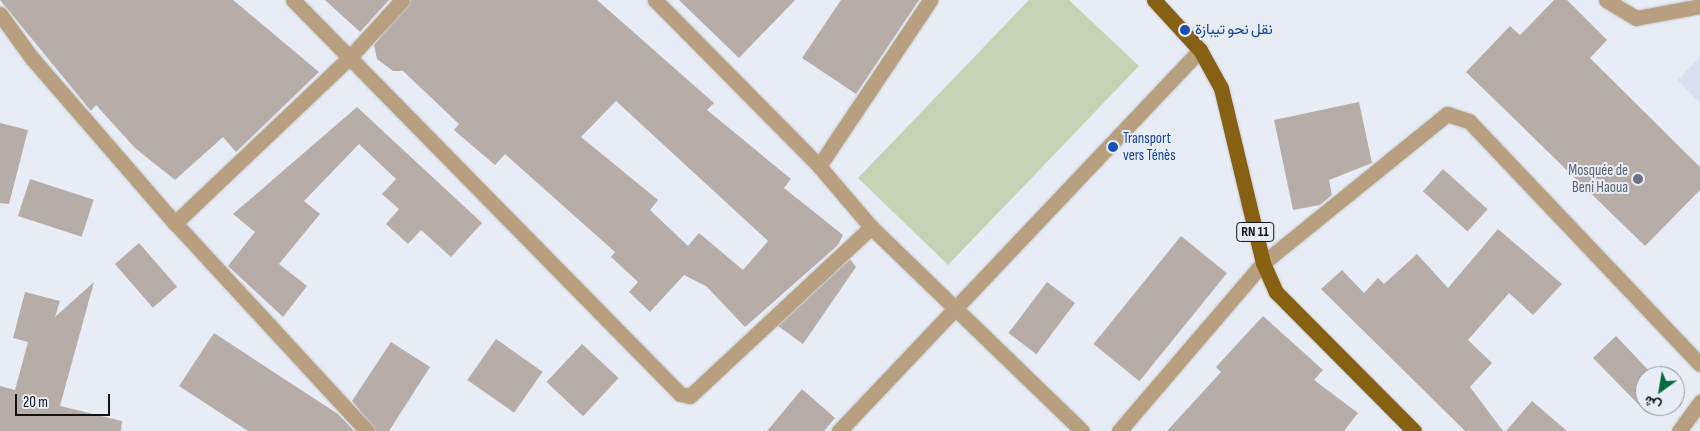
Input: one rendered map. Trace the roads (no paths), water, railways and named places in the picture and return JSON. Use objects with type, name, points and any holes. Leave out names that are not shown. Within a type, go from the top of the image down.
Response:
[{"type":"main road","name":"RN 11","points":[[1154,0],[1200,50],[1221,88],[1263,263],[1276,292],[1414,431]]},
{"type":"street","points":[[293,0],[680,394],[690,396],[872,227]]},
{"type":"street","points":[[175,223],[350,57],[402,0]]},
{"type":"street","points":[[655,0],[819,166],[872,227],[955,311],[1082,431]]},
{"type":"street","points":[[819,166],[930,0]]},
{"type":"street","points":[[1606,0],[1636,18],[1700,6]]},
{"type":"street","points":[[0,14],[31,57],[175,223],[367,431]]},
{"type":"street","points":[[839,431],[955,311],[1200,50]]},
{"type":"street","points":[[1119,431],[1263,263],[1447,114],[1458,114],[1700,364]]},
{"type":"street","points":[[1684,429],[1700,402]]},
{"type":"place","name":"نقل نحو تيبازة","points":[[1185,30]]},
{"type":"place","name":"Transport vers Ténès","points":[[1113,147]]},
{"type":"place","name":"Mosquée de Beni Haoua","points":[[1638,179]]}]
